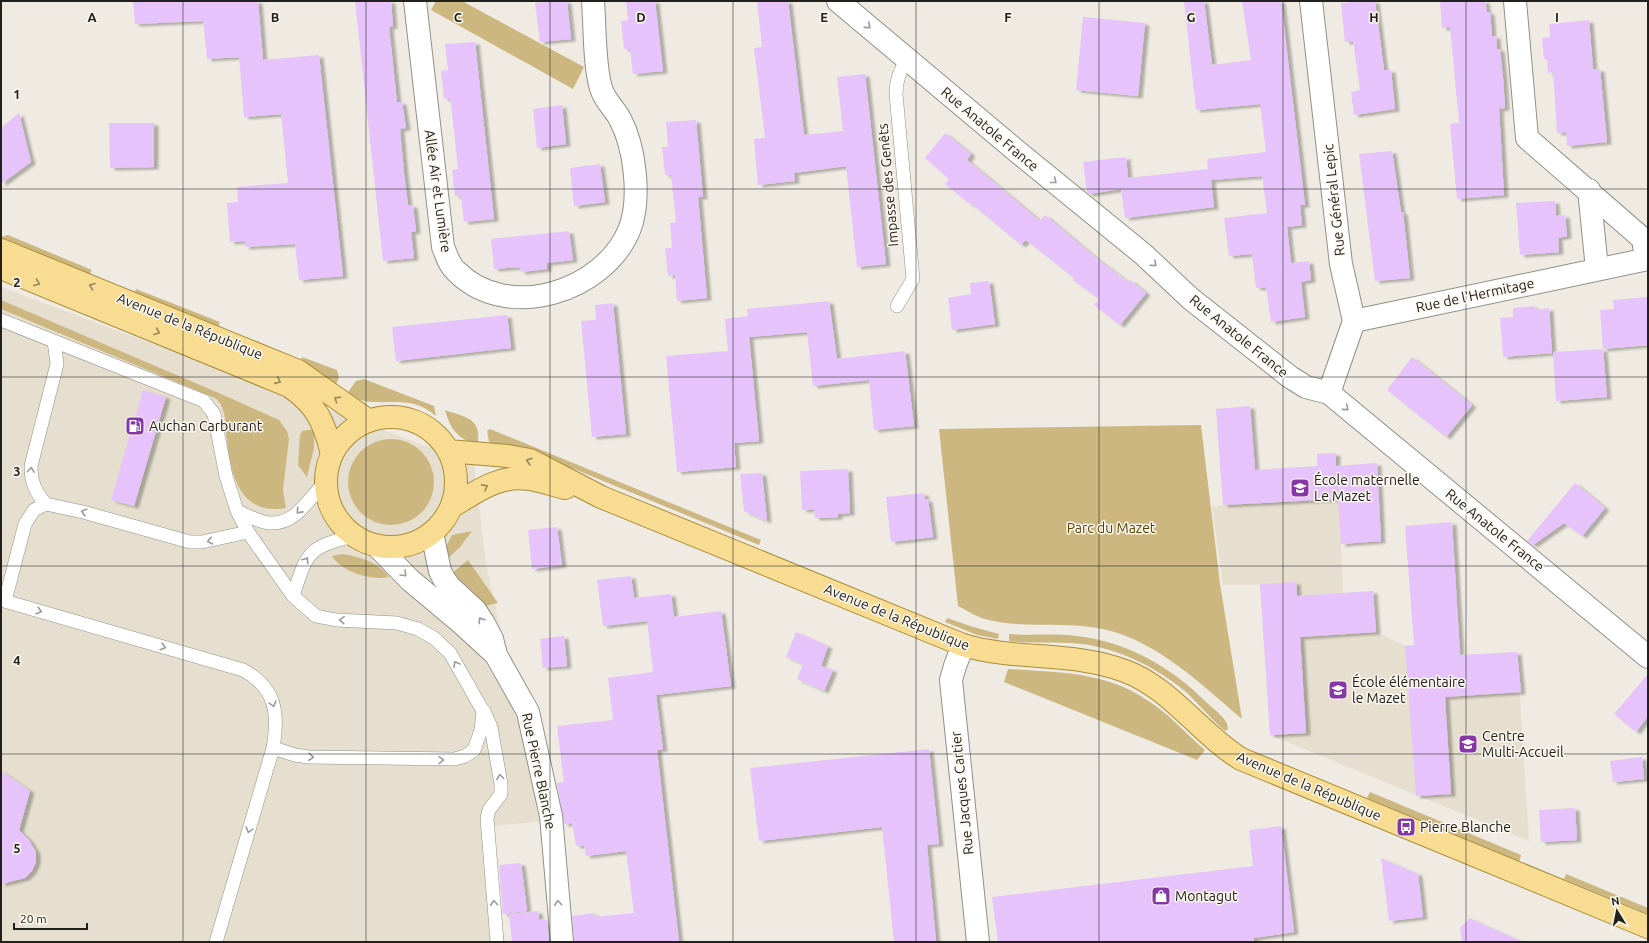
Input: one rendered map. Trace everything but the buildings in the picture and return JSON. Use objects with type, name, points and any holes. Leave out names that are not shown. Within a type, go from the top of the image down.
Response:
[{"type":"main road","name":"Avenue de la République","points":[[1,250],[298,371],[369,421]]},
{"type":"main road","name":"Avenue de la République","points":[[1,268],[289,386],[305,397],[319,415],[326,429],[332,454]]},
{"type":"main road","points":[[394,417],[420,424],[440,440],[448,451],[455,472],[456,484],[451,507],[443,521],[432,533],[415,543],[396,547],[377,546],[354,536],[339,522],[333,513],[326,493],[325,482],[327,468],[332,454],[342,440],[354,429],[369,421],[394,417]]},
{"type":"main road","name":"Avenue de la République","points":[[448,451],[508,456],[530,460],[601,496],[963,646],[982,651],[1094,662],[1126,671],[1147,683],[1169,699],[1223,748],[1241,759],[1648,927]]},
{"type":"main road","name":"Avenue de la République","points":[[451,507],[489,484],[511,478],[528,478],[601,496]]},
{"type":"street","name":"Allée Air et Lumière","points":[[415,1],[443,247],[455,271],[480,288],[512,297],[552,295],[594,273],[614,255],[630,227],[634,206],[635,181],[633,161],[627,133],[619,117],[601,89],[593,1]]},
{"type":"street","name":"Rue Anatole France","points":[[838,1],[1143,254],[1191,299],[1290,377],[1306,387],[1329,394],[1648,657]]},
{"type":"street","name":"Rue Général Lepic","points":[[1311,1],[1341,264],[1354,321]]},
{"type":"street","name":"Rue de l'Hermitage","points":[[1354,321],[1647,259],[1642,239],[1527,138],[1515,1]]},
{"type":"street","points":[[1588,190],[1597,269]]},
{"type":"street","points":[[1329,394],[1354,321]]},
{"type":"street","name":"Rue Pierre Blanche","points":[[432,533],[440,571],[444,579],[449,586],[475,610],[484,622],[492,639],[496,655],[528,712],[551,816],[562,942]]},
{"type":"street","name":"Rue Pierre Blanche","points":[[377,546],[410,580],[459,621],[496,655]]},
{"type":"street","name":"Rue Jacques Cartier","points":[[963,646],[956,661],[951,680],[978,942]]},
{"type":"lane","name":"Impasse des Genêts","points":[[897,306],[913,279],[896,94],[896,82],[907,59]]},
{"type":"lane","points":[[1,320],[204,401],[214,414],[226,476],[237,512],[248,532],[293,596],[316,616],[336,620],[397,623],[418,629],[434,638],[450,654],[483,710],[491,727],[501,784],[501,794],[489,810],[487,818],[497,942]]},
{"type":"lane","points":[[54,341],[57,364],[31,466],[31,479],[36,493],[46,504],[83,512],[190,542],[202,542],[248,532]]},
{"type":"lane","points":[[237,512],[269,523],[283,521],[295,516],[325,482]]},
{"type":"lane","points":[[46,504],[34,510],[25,524],[3,601],[243,670],[255,676],[268,690],[275,705],[276,722],[273,748],[216,942]]},
{"type":"lane","points":[[293,596],[303,564],[310,554],[317,548],[354,536]]},
{"type":"lane","points":[[273,748],[295,755],[308,757],[456,759],[466,756],[476,746],[481,730],[483,710]]},
{"type":"shaded area","points":[[1,287],[474,464],[486,564],[544,821],[492,826],[504,942],[1,942]]},
{"type":"shaded area","points":[[1250,406],[1255,470],[1317,466],[1317,454],[1336,453],[1337,466],[1377,463],[1381,541],[1341,544],[1343,593],[1373,591],[1376,632],[1405,646],[1441,642],[1442,656],[1517,652],[1529,841],[1270,735],[1260,585],[1223,585],[1212,507],[1223,505],[1216,409]]},
{"type":"green space","points":[[436,1],[462,1],[584,67],[573,89],[431,10]]},
{"type":"green space","points":[[8,235],[92,270],[89,275],[1,239],[1,237]]},
{"type":"green space","points":[[136,289],[220,322],[218,328],[134,294]]},
{"type":"green space","points":[[1,300],[279,420],[287,431],[289,439],[283,490],[286,508],[271,509],[258,506],[249,500],[241,491],[236,480],[229,454],[224,412],[222,406],[215,398],[1,309]]},
{"type":"green space","points":[[302,357],[337,370],[339,378],[334,388],[300,363]]},
{"type":"green space","points":[[364,379],[434,406],[436,416],[421,406],[413,404],[398,402],[370,402],[346,395],[356,381]]},
{"type":"green space","points":[[445,410],[464,416],[473,422],[478,431],[478,446],[465,440],[456,432],[450,423]]},
{"type":"green space","name":"Parc du Mazet","points":[[1201,425],[1220,584],[1242,719],[1194,678],[1160,653],[1123,635],[1103,629],[1075,625],[1003,623],[981,618],[958,606],[939,429]]},
{"type":"green space","points":[[314,429],[314,448],[307,477],[298,465],[300,435],[302,431]]},
{"type":"green space","points":[[490,429],[761,540],[759,545],[540,455],[490,447],[487,431]]},
{"type":"green space","points":[[391,439],[399,440],[415,446],[427,458],[433,474],[433,490],[427,506],[415,518],[399,524],[391,525],[383,524],[367,518],[355,506],[349,490],[348,482],[349,474],[355,458],[367,446],[383,440]]},
{"type":"green space","points":[[472,531],[460,547],[445,561],[446,547],[452,535]]},
{"type":"green space","points":[[342,554],[355,556],[368,561],[380,568],[389,577],[374,578],[350,571],[336,562],[332,556]]},
{"type":"green space","points":[[468,560],[498,603],[485,606],[470,589],[451,574]]},
{"type":"green space","points":[[947,618],[999,634],[998,639],[977,635],[945,622]]},
{"type":"green space","points":[[1009,634],[1077,636],[1095,639],[1130,650],[1163,667],[1178,677],[1220,714],[1226,721],[1228,729],[1225,731],[1175,683],[1163,675],[1124,655],[1110,650],[1082,644],[1009,641]]},
{"type":"green space","points":[[1008,669],[1067,673],[1104,680],[1122,686],[1157,707],[1205,750],[1197,760],[1004,682]]},
{"type":"green space","points":[[1370,792],[1521,855],[1519,862],[1367,798]]},
{"type":"green space","points":[[1566,874],[1648,908],[1648,914],[1564,879]]},
{"type":"place","name":"Auchan Carburant","points":[[135,426]]},
{"type":"place","name":"École maternelle Le Mazet","points":[[1300,488]]},
{"type":"place","name":"École élémentaire le Mazet","points":[[1338,690]]},
{"type":"place","name":"Centre Multi-Accueil","points":[[1468,744]]},
{"type":"place","name":"Pierre Blanche","points":[[1406,827]]},
{"type":"place","name":"Montagut","points":[[1161,896]]}]
